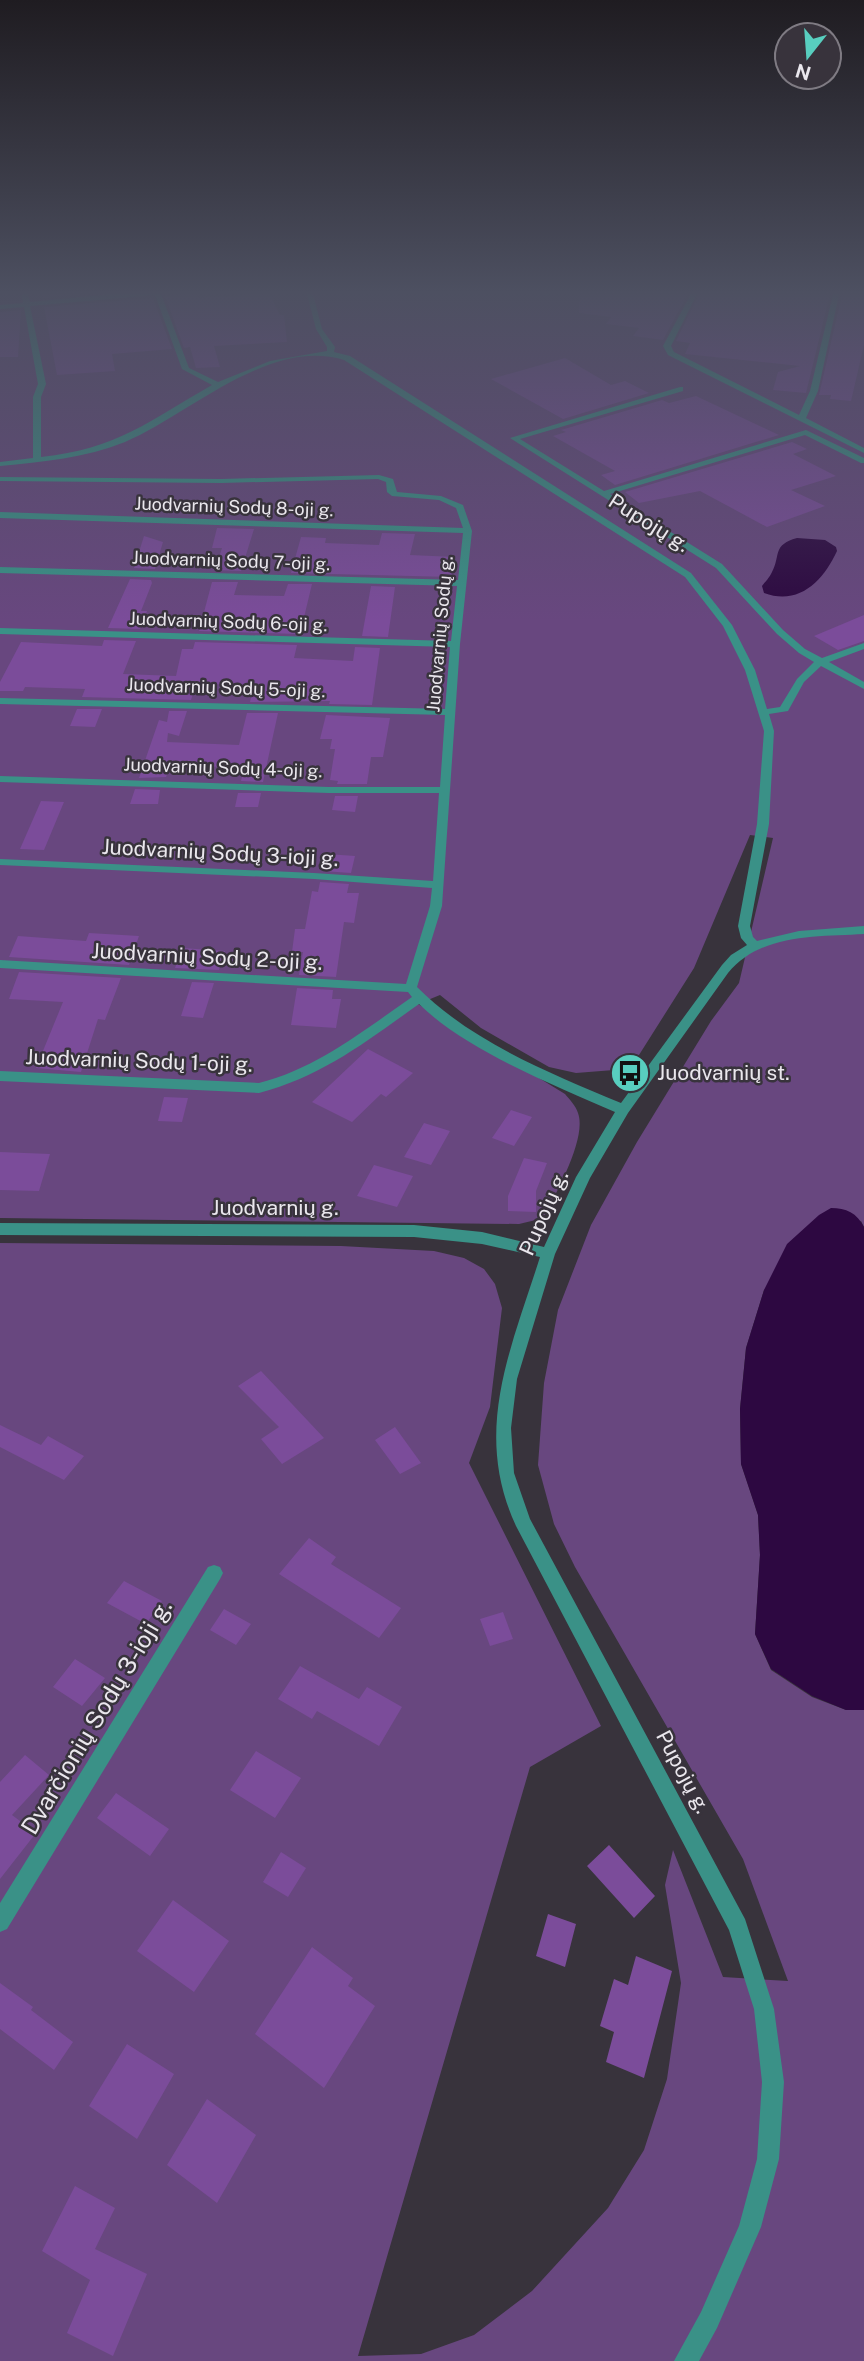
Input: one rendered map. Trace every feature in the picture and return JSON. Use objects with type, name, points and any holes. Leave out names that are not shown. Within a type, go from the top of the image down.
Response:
[{"type":"street","points":[[37,400],[37,461]]},
{"type":"street","points":[[0,464],[37,461],[98,450],[127,439],[192,400]]},
{"type":"street","name":"Pupojų g.","points":[[413,400],[688,575],[727,625],[750,670],[769,731],[763,824],[744,926],[747,938],[755,945],[737,956],[720,976],[623,1110],[583,1177],[548,1254],[509,1379],[503,1428],[506,1473],[522,1521],[738,1926],[766,2021],[774,2082],[768,2159],[750,2227],[709,2320],[686,2361]]},
{"type":"street","points":[[642,400],[514,438],[719,566],[780,632],[820,662],[864,686]]},
{"type":"street","points":[[766,400],[864,451]]},
{"type":"street","points":[[802,418],[810,400]]},
{"type":"street","points":[[605,493],[806,432],[864,461]]},
{"type":"street","name":"Juodvarnių Sodų g.","points":[[0,480],[221,481],[387,478],[391,492],[395,494],[441,498],[456,503],[463,510],[468,530],[455,644],[436,906],[415,993]]},
{"type":"street","name":"Juodvarnių Sodų 8-oji g.","points":[[0,515],[468,530]]},
{"type":"street","name":"Juodvarnių Sodų 7-oji g.","points":[[0,570],[461,583]]},
{"type":"street","name":"Juodvarnių Sodų 6-oji g.","points":[[0,631],[455,644]]},
{"type":"street","points":[[765,712],[784,709],[806,671],[820,662],[864,646]]},
{"type":"street","name":"Juodvarnių Sodų 5-oji g.","points":[[0,701],[451,712]]},
{"type":"street","name":"Juodvarnių Sodų 4-oji g.","points":[[0,779],[329,790],[444,790]]},
{"type":"street","name":"Juodvarnių Sodų 3-ioji g.","points":[[0,862],[314,876],[438,885]]},
{"type":"street","points":[[755,945],[787,937],[864,930]]},
{"type":"street","name":"Juodvarnių Sodų 2-oji g.","points":[[0,964],[415,993]]},
{"type":"street","points":[[415,993],[426,1007],[474,1037],[570,1087],[623,1110]]},
{"type":"street","name":"Juodvarnių Sodų 1-oji g.","points":[[0,1076],[260,1088],[293,1079],[314,1068],[415,993]]},
{"type":"street","name":"Juodvarnių g.","points":[[0,1229],[391,1230],[473,1235],[548,1254]]},
{"type":"street","name":"Dvarčionių Sodų 3-ioji g.","points":[[0,1922],[214,1573]]},
{"type":"shaded area","points":[[0,400],[864,400],[864,1227],[861,1221],[764,1290],[746,1348],[740,1409],[741,1464],[758,1515],[760,1555],[755,1634],[771,1670],[812,1697],[846,1710],[864,1710],[864,2361],[0,2361],[0,1243],[341,1246],[434,1251],[464,1258],[484,1269],[495,1284],[502,1308],[490,1407],[469,1463],[601,1726],[530,1767],[358,2356],[421,2354],[474,2335],[532,2291],[608,2208],[644,2150],[667,2079],[681,1983],[665,1885],[673,1850],[723,1977],[788,1981],[743,1859],[575,1567],[554,1524],[538,1465],[544,1383],[558,1310],[591,1225],[637,1142],[711,1021],[739,983],[773,838],[750,835],[694,968],[639,1055],[614,1070],[576,1073],[549,1067],[481,1028],[440,995],[418,1004],[565,1094],[576,1108],[580,1124],[575,1150],[546,1214],[540,1219],[519,1224],[0,1218]]},
{"type":"shaded area","points":[[797,538],[825,540],[836,547],[837,551],[825,572],[808,588],[788,596],[764,593],[762,586],[775,566],[780,547]]},
{"type":"shaded area","points":[[831,1208],[850,1212],[864,1227],[864,1710],[846,1710],[812,1696],[771,1669],[755,1634],[760,1555],[758,1515],[741,1464],[740,1409],[746,1348],[764,1290],[787,1244],[819,1215]]},
{"type":"building","points":[[529,400],[625,400],[563,419]]},
{"type":"building","points":[[661,400],[669,403],[705,400],[779,435],[615,485],[601,475],[615,471],[553,436],[566,432],[561,430]]},
{"type":"building","points":[[792,442],[807,449],[793,454],[836,476],[791,490],[825,506],[767,527],[700,491],[639,503],[625,492]]},
{"type":"building","points":[[217,528],[254,529],[241,571],[215,570],[222,548],[212,548]]},
{"type":"building","points":[[382,533],[415,534],[410,555],[455,557],[452,577],[291,573],[301,537],[326,538],[325,543],[379,545]]},
{"type":"building","points":[[144,536],[163,542],[155,569],[134,568]]},
{"type":"building","points":[[130,579],[151,580],[152,583],[141,611],[147,611],[140,629],[108,628]]},
{"type":"building","points":[[212,582],[238,582],[234,595],[284,596],[288,584],[312,584],[300,634],[199,631]]},
{"type":"building","points":[[371,586],[395,587],[388,637],[362,636]]},
{"type":"building","points":[[864,615],[864,641],[838,650],[814,636]]},
{"type":"building","points":[[104,640],[136,641],[123,674],[176,676],[182,649],[193,649],[195,642],[297,645],[294,658],[353,661],[355,647],[380,648],[372,705],[329,704],[330,701],[250,702],[254,685],[196,684],[191,700],[82,697],[85,689],[25,687],[23,691],[0,691],[0,682],[21,642],[102,646]]},
{"type":"building","points":[[77,709],[102,709],[95,727],[70,726]]},
{"type":"building","points":[[169,711],[187,711],[179,736],[168,733],[167,742],[239,745],[247,713],[278,713],[263,782],[241,781],[244,768],[178,765],[176,771],[169,770],[166,777],[139,778],[159,720],[167,722]]},
{"type":"building","points":[[326,715],[390,718],[383,757],[371,757],[367,784],[337,784],[338,781],[330,780],[335,749],[330,749],[332,739],[320,739]]},
{"type":"building","points":[[135,789],[160,790],[158,804],[130,804]]},
{"type":"building","points":[[238,793],[261,793],[258,807],[235,807]]},
{"type":"building","points":[[335,796],[358,796],[355,812],[332,810]]},
{"type":"building","points":[[41,801],[64,802],[44,850],[20,849]]},
{"type":"building","points":[[327,854],[355,856],[351,873],[323,871]]},
{"type":"building","points":[[320,882],[349,884],[347,893],[359,893],[354,923],[344,922],[336,977],[299,975],[303,952],[292,952],[295,929],[305,929],[312,891],[318,892]]},
{"type":"building","points":[[89,933],[139,936],[129,965],[9,957],[18,936],[86,941]]},
{"type":"building","points":[[182,948],[225,951],[219,970],[175,968]]},
{"type":"building","points":[[19,972],[121,978],[105,1020],[98,1019],[81,1072],[36,1068],[63,1002],[9,999]]},
{"type":"building","points":[[192,982],[214,983],[203,1018],[181,1016]]},
{"type":"building","points":[[297,988],[333,990],[332,999],[341,999],[336,1028],[291,1025]]},
{"type":"building","points":[[368,1049],[413,1073],[386,1097],[381,1094],[352,1122],[312,1102]]},
{"type":"building","points":[[164,1097],[188,1098],[182,1122],[158,1121]]},
{"type":"building","points":[[511,1110],[532,1117],[514,1146],[492,1138]]},
{"type":"building","points":[[424,1123],[450,1131],[431,1165],[404,1157]]},
{"type":"building","points":[[0,1152],[50,1154],[39,1191],[0,1190]]},
{"type":"building","points":[[524,1158],[547,1163],[536,1191],[536,1212],[508,1211],[508,1196]]},
{"type":"building","points":[[374,1165],[413,1176],[397,1207],[357,1196]]},
{"type":"building","points":[[261,1371],[324,1438],[282,1464],[261,1439],[279,1427],[238,1386]]},
{"type":"building","points":[[0,1425],[41,1445],[48,1436],[84,1456],[64,1480],[0,1447]]},
{"type":"building","points":[[395,1427],[421,1463],[400,1474],[375,1440]]},
{"type":"building","points":[[309,1538],[336,1557],[331,1564],[401,1608],[379,1638],[279,1574]]},
{"type":"building","points":[[124,1581],[162,1601],[146,1624],[107,1603]]},
{"type":"building","points":[[224,1609],[251,1624],[236,1645],[210,1630]]},
{"type":"building","points":[[503,1612],[513,1639],[490,1646],[480,1619]]},
{"type":"building","points":[[75,1659],[105,1678],[82,1706],[53,1687]]},
{"type":"building","points":[[300,1666],[359,1699],[367,1687],[402,1707],[379,1746],[317,1711],[312,1719],[278,1699]]},
{"type":"building","points":[[256,1751],[301,1778],[275,1818],[230,1790]]},
{"type":"building","points":[[25,1755],[49,1775],[12,1815],[36,1833],[0,1879],[0,1782]]},
{"type":"building","points":[[116,1793],[169,1829],[150,1856],[97,1818]]},
{"type":"building","points":[[609,1845],[655,1896],[634,1918],[587,1866]]},
{"type":"building","points":[[281,1852],[306,1868],[288,1897],[263,1882]]},
{"type":"building","points":[[173,1900],[229,1941],[194,1992],[137,1951]]},
{"type":"building","points":[[548,1914],[576,1924],[565,1967],[536,1956]]},
{"type":"building","points":[[312,1947],[353,1978],[348,1986],[375,2006],[324,2088],[255,2034]]},
{"type":"building","points":[[636,1956],[672,1971],[644,2078],[606,2062],[614,2032],[600,2026],[614,1979],[628,1985]]},
{"type":"building","points":[[0,1983],[73,2042],[54,2070],[0,2029]]},
{"type":"building","points":[[127,2044],[174,2074],[137,2139],[89,2106]]},
{"type":"building","points":[[207,2099],[256,2135],[217,2203],[167,2165]]},
{"type":"building","points":[[75,2186],[115,2208],[95,2249],[147,2274],[113,2356],[67,2333],[90,2280],[42,2251]]},
{"type":"place","name":"Juodvarnių st.","points":[[630,1073]]}]
